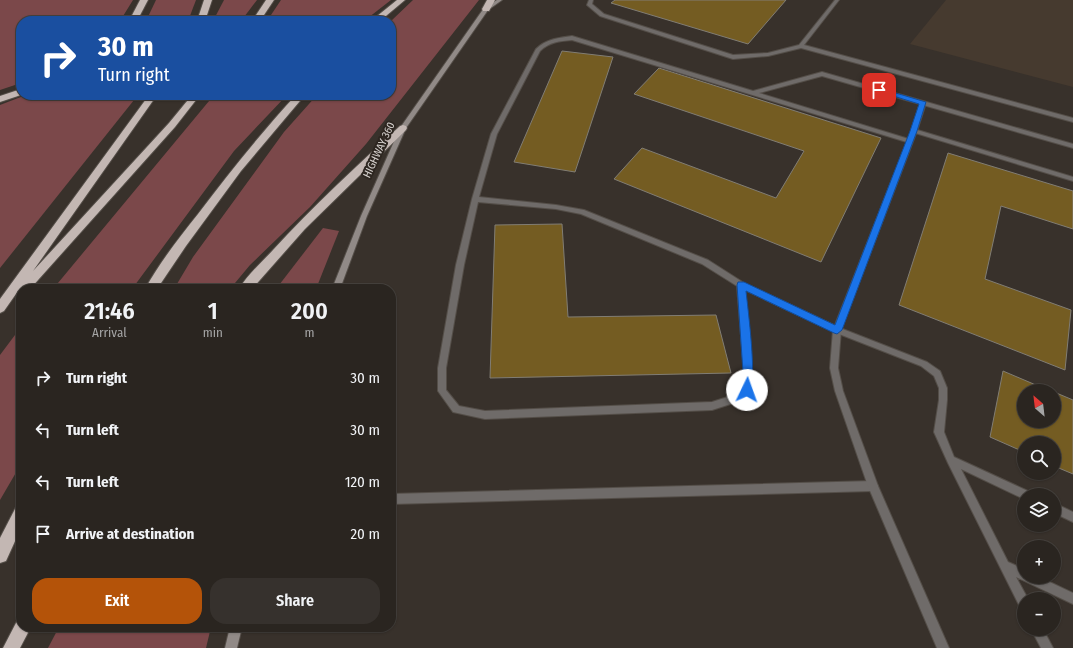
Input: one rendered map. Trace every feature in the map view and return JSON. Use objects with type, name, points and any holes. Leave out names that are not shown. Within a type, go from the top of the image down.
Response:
[{"type":"highway","points":[[137,16],[144,0]]},
{"type":"highway","points":[[203,16],[208,0]]},
{"type":"highway","points":[[259,16],[270,0]]},
{"type":"highway","points":[[381,16],[401,0]]},
{"type":"highway","points":[[486,9],[491,0]]},
{"type":"highway","points":[[0,99],[16,94]]},
{"type":"highway","points":[[17,284],[149,100]]},
{"type":"highway","points":[[29,284],[172,125],[192,100]]},
{"type":"highway","points":[[154,284],[164,268],[226,183],[295,100]]},
{"type":"highway","points":[[250,284],[264,266],[327,199],[403,128]]},
{"type":"highway","points":[[0,308],[16,286]]},
{"type":"highway","points":[[0,315],[16,297]]},
{"type":"highway","points":[[0,554],[16,522]]},
{"type":"highway","points":[[11,648],[20,632]]},
{"type":"main road","name":"HIGHWAY 360","points":[[338,284],[364,216],[403,128],[486,9],[500,0]]},
{"type":"main road","points":[[231,648],[235,632]]},
{"type":"street","points":[[591,0],[589,4],[602,15],[733,57],[748,58],[775,54],[801,46],[1073,120]]},
{"type":"street","points":[[801,46],[837,0]]},
{"type":"street","points":[[741,285],[748,372],[747,390],[737,398],[712,406],[485,415],[456,410],[442,391],[442,368],[460,265],[475,199],[494,134],[538,50],[543,45],[561,38],[572,38],[910,141]]},
{"type":"street","points":[[753,93],[822,74],[1073,146]]},
{"type":"street","points":[[923,102],[914,131],[837,330],[834,368],[839,391],[873,486],[943,648]]},
{"type":"street","points":[[914,131],[1073,179]]},
{"type":"street","points":[[475,199],[556,207],[582,212],[705,262],[741,285],[837,330],[924,364],[937,374],[943,388],[939,432],[951,460],[1018,592]]},
{"type":"street","points":[[951,460],[1017,490]]},
{"type":"street","points":[[396,499],[873,486]]},
{"type":"street","points":[[1061,511],[1073,517]]},
{"type":"street","points":[[1004,565],[1017,572]]},
{"type":"street","points":[[1042,584],[1073,599]]},
{"type":"street","points":[[1041,636],[1047,648]]},
{"type":"shaded area","points":[[0,0],[133,0],[123,16],[16,16],[16,85],[0,90]]},
{"type":"shaded area","points":[[156,0],[196,0],[190,16],[148,16]]},
{"type":"shaded area","points":[[224,0],[257,0],[245,16],[216,16]]},
{"type":"shaded area","points":[[281,0],[391,0],[370,16],[270,16]]},
{"type":"shaded area","points":[[413,0],[479,0],[366,144],[310,207],[250,265],[234,284],[177,284],[193,257],[284,132],[313,100],[396,100],[396,16]]},
{"type":"shaded area","points":[[946,0],[1073,0],[1073,87],[910,44]]},
{"type":"shaded area","points":[[16,99],[134,100],[0,268],[0,105]]},
{"type":"shaded area","points":[[210,100],[282,100],[234,151],[136,284],[57,284]]},
{"type":"shaded area","points":[[323,228],[339,231],[318,284],[280,284]]},
{"type":"shaded area","points":[[16,334],[16,473],[0,500],[0,355]]},
{"type":"shaded area","points":[[56,632],[210,632],[206,648],[48,648]]},
{"type":"building","points":[[615,0],[786,0],[748,44],[611,3]]},
{"type":"building","points":[[562,51],[613,57],[575,172],[514,162]]},
{"type":"building","points":[[659,68],[881,138],[821,262],[614,179],[642,148],[776,198],[804,151],[634,94]]},
{"type":"building","points":[[948,153],[1073,191],[1073,229],[1001,206],[985,279],[1071,310],[1065,370],[899,305]]},
{"type":"building","points":[[562,224],[568,317],[716,315],[731,373],[490,378],[495,225]]},
{"type":"building","points":[[1003,371],[1034,384],[1017,384],[1017,428],[1061,428],[1061,395],[1073,400],[1073,474],[1061,469],[1061,436],[1017,436],[1017,449],[990,437]]},
{"type":"route","points":[[747,390],[748,372],[741,285],[837,330],[914,131],[923,102],[879,90]]}]
